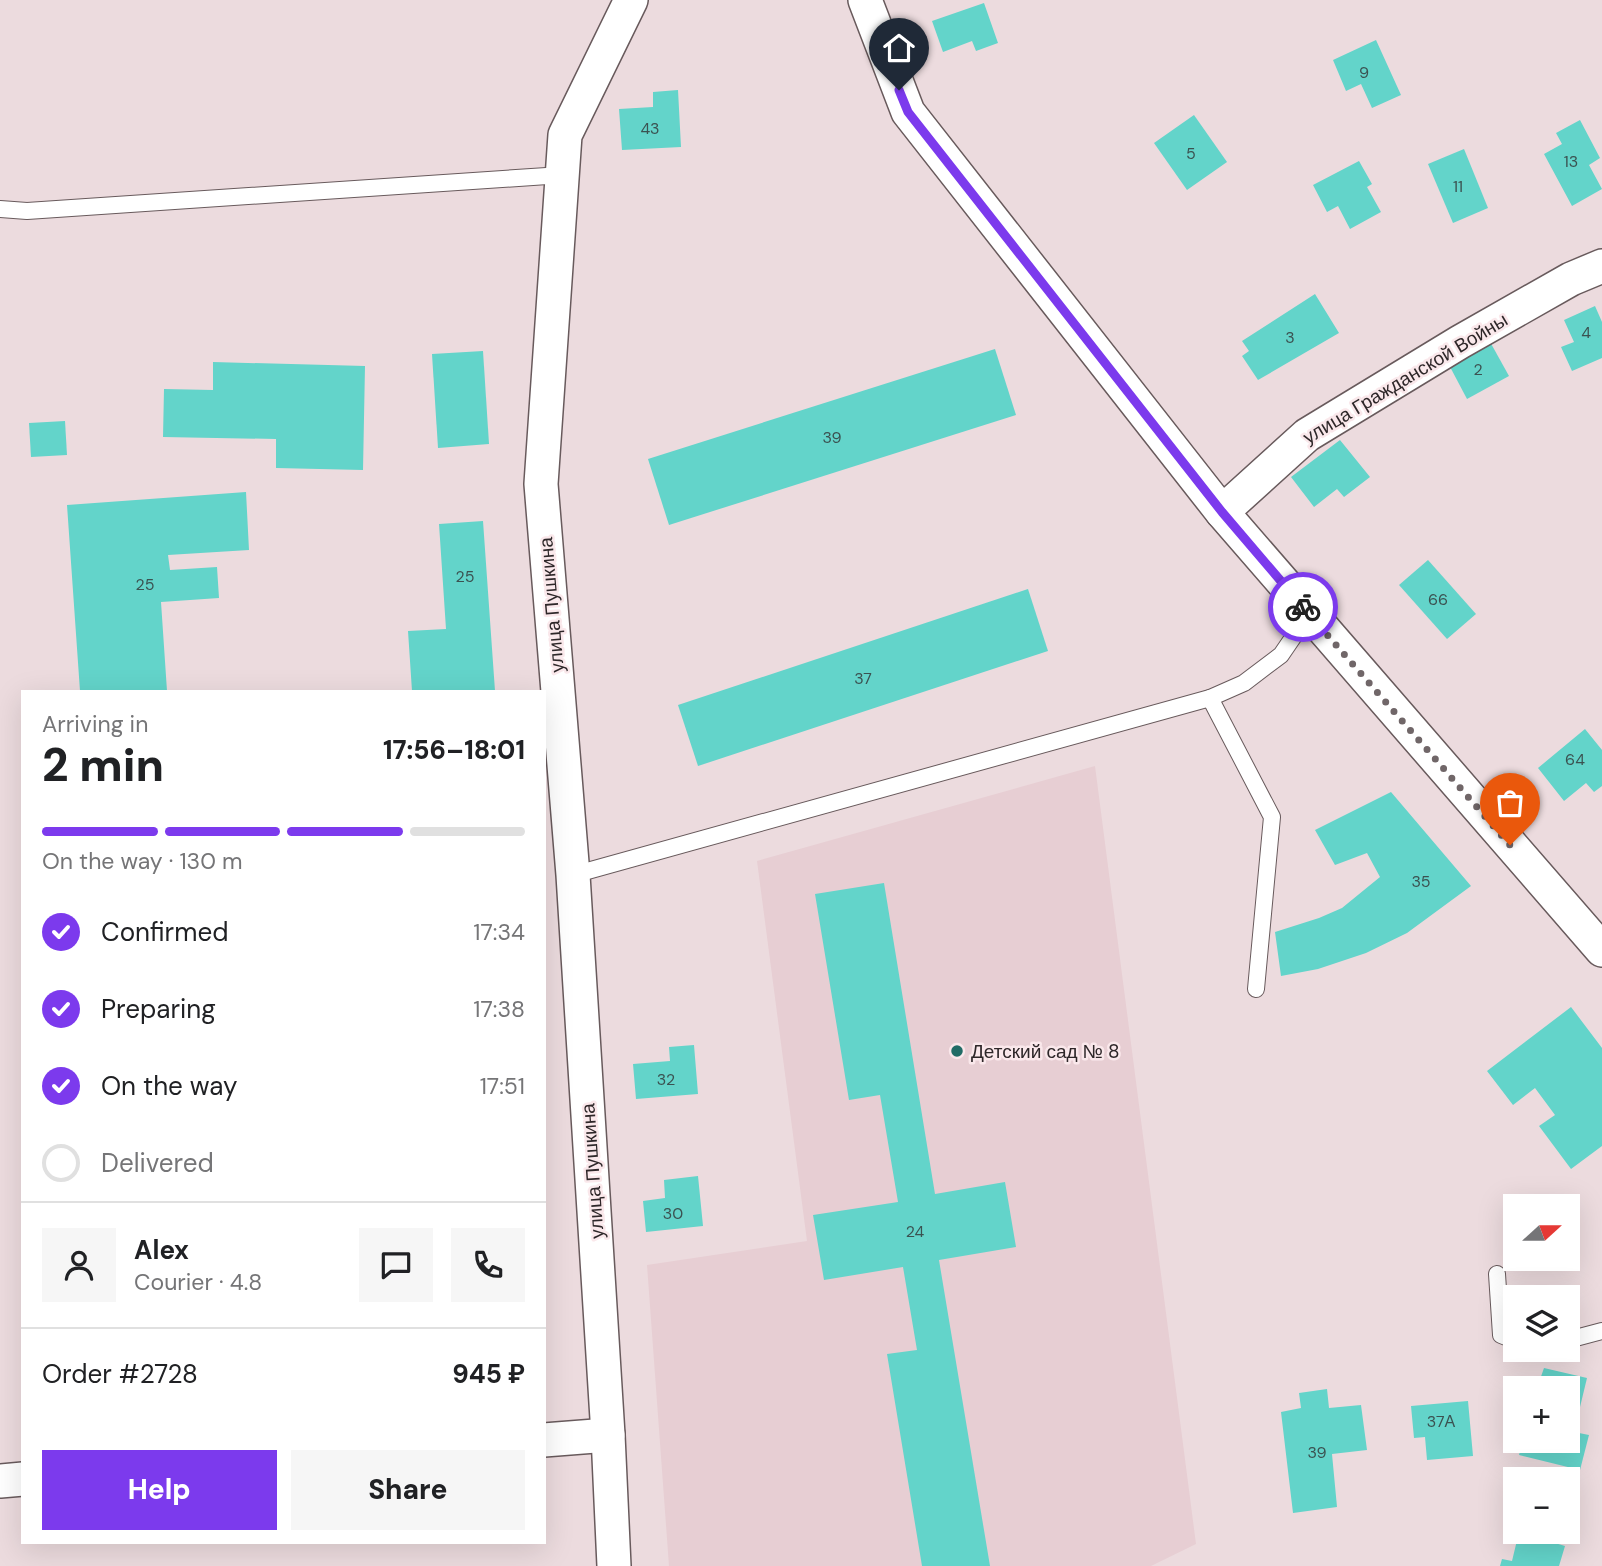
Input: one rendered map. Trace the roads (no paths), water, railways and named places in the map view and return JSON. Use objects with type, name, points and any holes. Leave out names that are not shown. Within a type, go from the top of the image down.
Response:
[{"type":"street","name":"улица Пушкина","points":[[614,1566],[573,874],[541,484],[565,135],[631,0]]},
{"type":"street","points":[[865,0],[908,112],[1222,512],[1602,950]]},
{"type":"street","name":"улица Гражданской Войны","points":[[1222,512],[1307,435],[1460,342],[1571,279],[1602,266]]},
{"type":"street","points":[[546,1440],[608,1435]]},
{"type":"street","points":[[0,1481],[21,1479]]},
{"type":"lane","points":[[0,209],[27,211],[562,175]]},
{"type":"lane","points":[[573,874],[1210,698],[1244,683],[1280,655],[1309,614]]},
{"type":"lane","points":[[1210,698],[1272,817],[1256,989]]},
{"type":"lane","points":[[1497,1274],[1503,1336]]},
{"type":"lane","points":[[1580,1337],[1602,1331]]},
{"type":"place","name":"Детский сад № 8","points":[[957,1051]]}]
